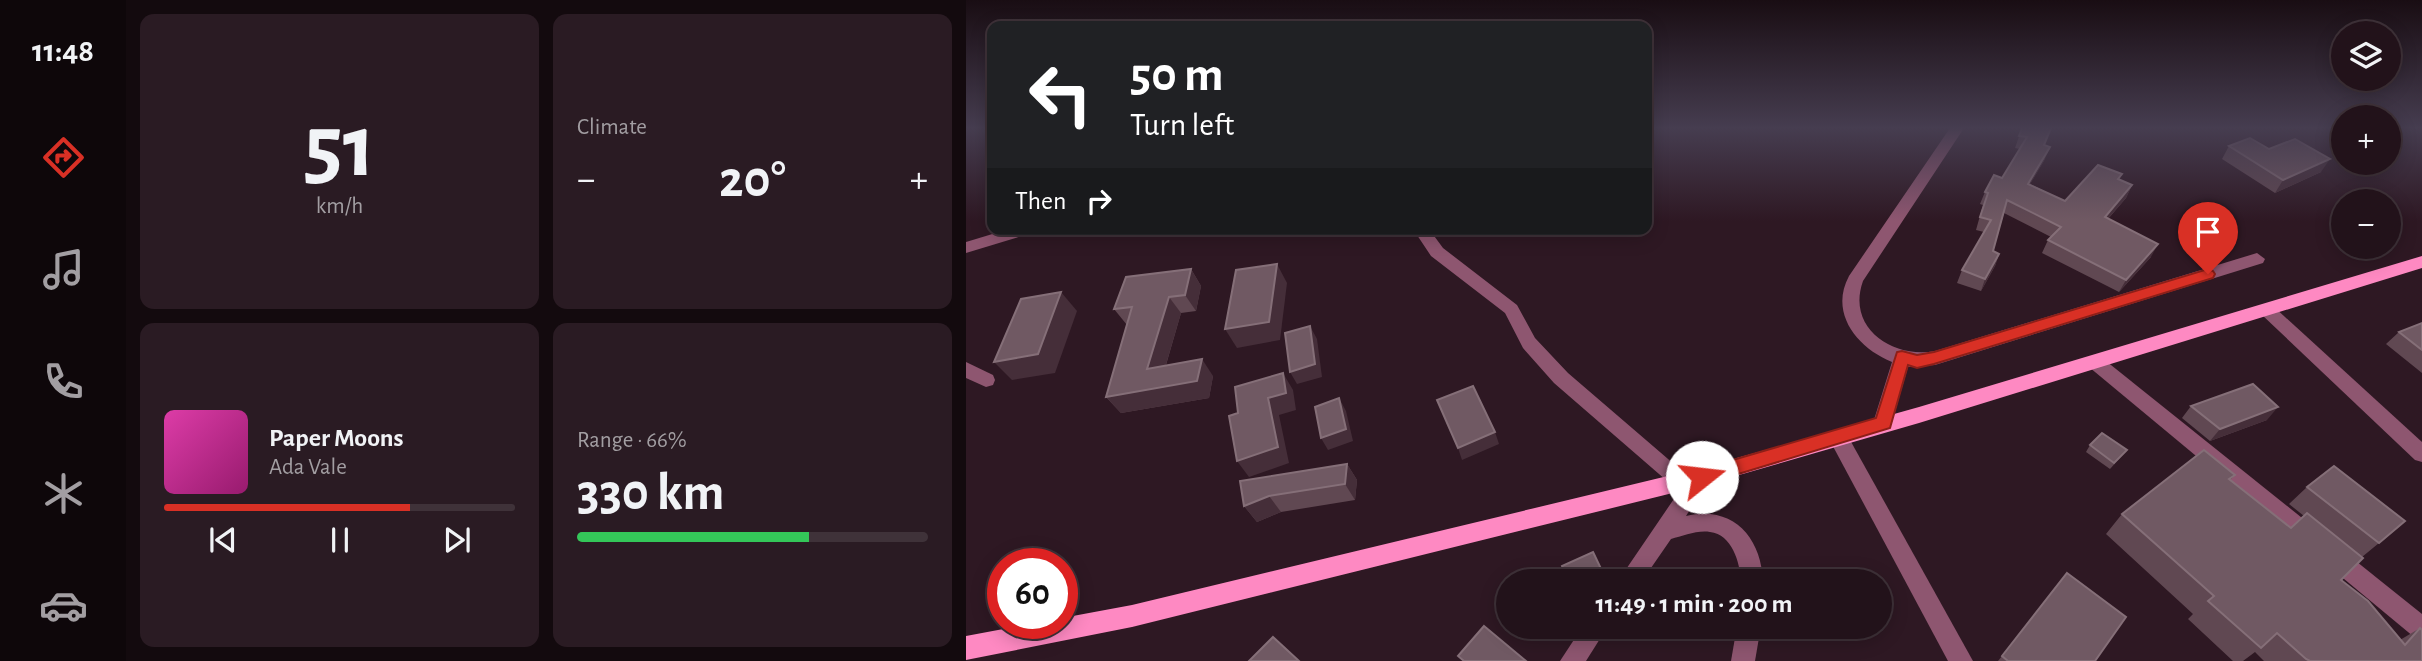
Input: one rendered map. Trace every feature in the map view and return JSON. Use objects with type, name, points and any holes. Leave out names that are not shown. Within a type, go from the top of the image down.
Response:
[{"type":"main road","points":[[966,648],[1132,616],[1691,479],[2095,362],[2422,262]]},
{"type":"street","points":[[1936,159],[1855,280],[1848,298],[1853,321],[1866,337],[1890,353],[1917,362],[2257,259]]},
{"type":"street","points":[[966,248],[1008,235]]},
{"type":"street","points":[[1424,235],[1437,252],[1511,309],[1529,344],[1561,378],[1691,479],[1665,530],[1637,569]]},
{"type":"street","points":[[2267,310],[2422,454]]},
{"type":"street","points":[[1883,423],[1902,357]]},
{"type":"street","points":[[2095,362],[2422,629]]},
{"type":"street","points":[[966,369],[986,380]]},
{"type":"street","points":[[1838,438],[1961,661]]},
{"type":"street","points":[[1665,530],[1710,522],[1728,530],[1745,548],[1752,569]]},
{"type":"street","points":[[1572,661],[1588,639]]},
{"type":"street","points":[[1744,661],[1747,639]]},
{"type":"building","points":[[2014,159],[2043,159],[2028,184],[2065,201],[2098,165],[2122,174],[2118,179],[2132,185],[2105,217],[2158,244],[2126,280],[2048,240],[2061,227],[2007,200],[1993,251],[1999,254],[1985,279],[1962,270],[1991,220],[1980,217],[1988,193],[1985,192],[1994,175],[2002,178]]},
{"type":"building","points":[[2249,159],[2330,159],[2283,180]]},
{"type":"building","points":[[1277,264],[1269,322],[1225,329],[1236,270]]},
{"type":"building","points":[[1191,269],[1185,295],[1169,297],[1147,369],[1202,359],[1197,381],[1106,397],[1132,307],[1114,309],[1126,277]]},
{"type":"building","points":[[1061,292],[1038,354],[994,362],[1021,299]]},
{"type":"building","points":[[2422,323],[2422,350],[2399,332]]},
{"type":"building","points":[[1310,326],[1315,364],[1290,372],[1285,333]]},
{"type":"building","points":[[1283,373],[1286,393],[1268,398],[1278,447],[1237,461],[1229,416],[1238,413],[1235,387]]},
{"type":"building","points":[[2253,384],[2278,407],[2220,429],[2191,406]]},
{"type":"building","points":[[1473,386],[1495,432],[1458,448],[1437,400]]},
{"type":"building","points":[[1339,398],[1346,429],[1321,438],[1315,407]]},
{"type":"building","points":[[2102,433],[2127,450],[2114,463],[2090,445]]},
{"type":"building","points":[[2204,450],[2235,475],[2229,479],[2291,528],[2307,513],[2363,558],[2341,580],[2368,601],[2405,645],[2420,628],[2422,630],[2422,661],[2310,661],[2277,633],[2261,648],[2208,601],[2214,596],[2122,514]]},
{"type":"building","points":[[1347,464],[1345,484],[1269,496],[1244,506],[1240,481]]},
{"type":"building","points":[[2334,466],[2405,521],[2379,543],[2307,487]]},
{"type":"building","points":[[1593,552],[1601,569],[1563,569],[1562,566]]},
{"type":"building","points":[[2067,573],[2126,617],[2095,661],[2008,661],[2002,656]]},
{"type":"building","points":[[1484,626],[1496,639],[1500,639],[1526,661],[1464,661],[1458,656]]},
{"type":"building","points":[[1273,637],[1299,661],[1249,661]]},
{"type":"route","points":[[1702,477],[1883,423],[1902,357],[1917,362],[1934,358],[2208,274]]}]
